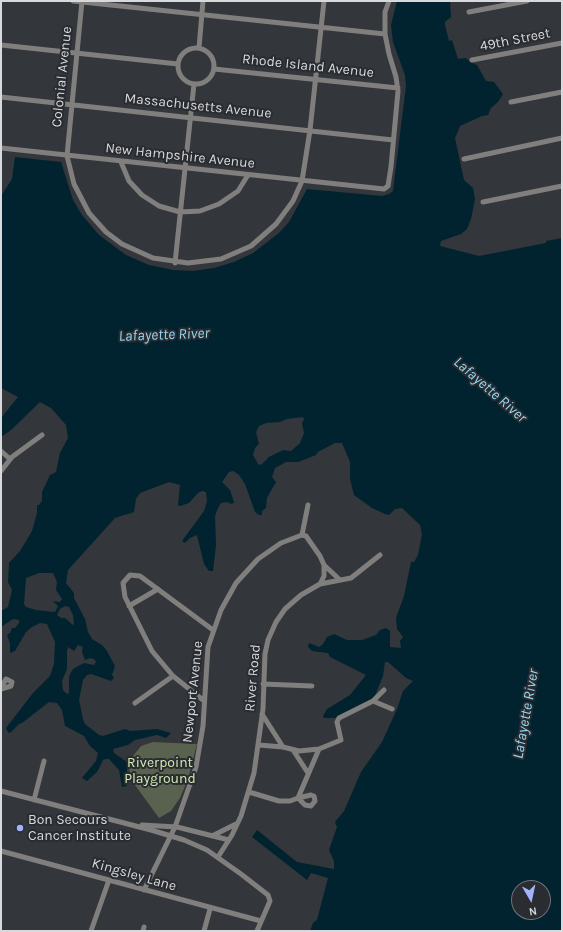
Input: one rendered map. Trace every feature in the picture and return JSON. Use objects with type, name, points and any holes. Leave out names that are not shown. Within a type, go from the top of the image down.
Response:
[{"type":"street","points":[[73,1],[385,34]]},
{"type":"street","points":[[199,48],[203,1]]},
{"type":"street","name":"Colonial Avenue","points":[[82,2],[67,156],[70,172],[78,194],[89,213],[106,232],[122,244],[142,255],[175,263],[211,261],[233,255],[251,246],[268,233],[285,214],[293,201],[302,181],[310,130],[324,1]]},
{"type":"street","points":[[389,1],[385,12],[385,34],[398,88],[393,140]]},
{"type":"street","points":[[469,12],[527,1]]},
{"type":"street","name":"49th Street","points":[[472,60],[562,43]]},
{"type":"street","points":[[1,45],[178,64]]},
{"type":"street","points":[[192,48],[199,48],[210,53],[214,60],[214,68],[209,79],[202,83],[194,84],[187,82],[182,78],[178,64],[180,57],[185,51],[192,48]]},
{"type":"street","name":"Rhode Island Avenue","points":[[214,68],[398,88]]},
{"type":"street","points":[[175,263],[194,84]]},
{"type":"street","points":[[511,102],[562,92]]},
{"type":"street","name":"Massachusetts Avenue","points":[[1,97],[393,140]]},
{"type":"street","points":[[464,159],[562,138]]},
{"type":"street","name":"New Hampshire Avenue","points":[[1,148],[357,187],[387,188],[393,140]]},
{"type":"street","points":[[121,162],[129,181],[142,195],[159,206],[180,212],[200,211],[219,204],[238,191],[248,175]]},
{"type":"street","points":[[483,202],[562,186]]},
{"type":"street","points":[[1,471],[10,459],[42,435]]},
{"type":"street","points":[[1,451],[10,459]]},
{"type":"street","points":[[308,505],[302,535],[310,541],[324,565],[340,580]]},
{"type":"street","name":"Newport Avenue","points":[[144,890],[174,827],[196,767],[203,726],[206,658],[213,630],[230,592],[243,574],[258,559],[276,547],[296,536],[302,535]]},
{"type":"street","name":"River Road","points":[[218,857],[229,840],[237,823],[249,792],[257,760],[262,714],[266,648],[276,622],[294,600],[320,584],[355,576],[380,555]]},
{"type":"street","points":[[320,584],[324,576],[324,565]]},
{"type":"street","points":[[203,700],[173,676],[152,652],[129,606],[124,593],[123,582],[130,575],[140,576],[213,630]]},
{"type":"street","points":[[129,606],[158,589]]},
{"type":"street","points":[[135,703],[173,676]]},
{"type":"street","points":[[264,684],[312,686]]},
{"type":"street","points":[[259,745],[283,747],[306,752],[341,740],[338,722],[339,718],[372,701],[384,690]]},
{"type":"street","points":[[372,701],[392,708]]},
{"type":"street","points":[[262,714],[283,747]]},
{"type":"street","points":[[249,792],[279,800],[290,801],[298,798],[318,749]]},
{"type":"street","points":[[293,750],[308,773]]},
{"type":"street","points":[[34,800],[44,761]]},
{"type":"street","points":[[1,791],[102,818],[131,824],[170,836],[207,850],[268,895],[270,901],[257,931]]},
{"type":"street","points":[[212,836],[237,823]]},
{"type":"street","points":[[131,824],[174,827],[229,840]]},
{"type":"street","name":"Kingsley Lane","points":[[1,851],[261,921]]},
{"type":"street","points":[[91,931],[109,880]]},
{"type":"street","points":[[204,931],[210,908]]},
{"type":"green space","name":"Riverpoint Playground","points":[[153,742],[197,744],[188,779],[180,798],[171,811],[159,818],[132,781],[129,769],[133,756],[141,746]]},
{"type":"water","name":"Lafayette River","points":[[397,1],[450,1],[451,17],[445,22],[445,25],[449,41],[452,40],[458,59],[466,58],[470,62],[477,65],[486,81],[494,82],[503,94],[498,102],[491,108],[488,115],[482,116],[460,126],[455,138],[464,180],[473,188],[475,199],[471,219],[467,229],[461,234],[441,241],[440,246],[479,256],[546,243],[546,241],[562,238],[562,931],[310,931],[313,923],[317,920],[328,878],[311,873],[307,880],[252,837],[257,830],[297,862],[334,869],[334,861],[329,850],[337,827],[335,822],[344,811],[361,772],[382,742],[397,709],[403,691],[413,681],[406,678],[388,662],[385,662],[383,676],[374,698],[335,718],[324,718],[323,716],[327,709],[350,695],[366,675],[330,657],[328,653],[312,651],[308,647],[309,643],[319,647],[323,644],[327,637],[334,634],[347,640],[362,640],[376,635],[380,630],[386,628],[390,631],[390,647],[401,648],[400,641],[403,637],[397,629],[396,618],[404,596],[411,562],[414,562],[418,555],[422,534],[420,525],[402,508],[395,509],[389,515],[385,514],[372,508],[354,495],[350,479],[350,462],[342,443],[335,443],[318,452],[316,455],[298,462],[286,462],[275,468],[272,477],[276,482],[267,498],[266,508],[262,511],[262,515],[255,512],[245,484],[239,475],[233,471],[229,472],[222,482],[230,490],[234,502],[232,504],[226,502],[221,503],[215,516],[216,545],[213,571],[209,571],[204,564],[197,535],[190,538],[185,543],[182,541],[204,511],[207,501],[206,492],[202,491],[198,493],[189,503],[180,506],[178,505],[180,485],[169,482],[140,493],[136,499],[134,512],[115,518],[68,570],[66,583],[74,593],[74,598],[85,619],[88,632],[92,639],[102,645],[107,651],[115,666],[112,675],[114,678],[111,681],[91,674],[87,675],[83,680],[79,700],[85,724],[99,735],[103,736],[125,729],[130,731],[157,729],[171,733],[166,738],[157,735],[135,740],[128,745],[113,749],[114,753],[127,762],[127,786],[122,787],[119,770],[109,759],[103,760],[97,772],[87,781],[82,778],[96,761],[98,753],[90,746],[84,736],[65,726],[62,710],[57,703],[49,702],[19,724],[10,733],[6,728],[33,693],[50,676],[54,664],[55,642],[47,624],[40,623],[32,627],[26,632],[15,651],[10,653],[10,643],[7,635],[10,633],[12,628],[15,628],[19,623],[19,620],[13,619],[1,627],[1,611],[8,607],[12,590],[8,582],[9,563],[20,551],[32,531],[37,513],[37,505],[39,505],[42,501],[42,492],[50,475],[56,472],[60,453],[68,438],[66,425],[51,408],[40,402],[11,430],[1,437],[1,418],[18,397],[1,388],[1,196],[12,179],[15,157],[61,162],[73,200],[82,215],[99,235],[126,255],[149,265],[173,270],[193,271],[214,268],[234,262],[253,253],[279,233],[289,222],[307,189],[382,196],[393,191],[406,86],[405,75],[393,42],[391,25]],"holes":[[[303,417],[304,420],[302,423],[304,433],[300,443],[291,451],[283,450],[269,457],[261,465],[258,464],[253,455],[255,448],[259,444],[256,432],[259,426],[266,423],[280,422],[287,419]],[[39,573],[53,573],[57,582],[56,590],[62,599],[60,602],[53,601],[58,606],[55,612],[36,610],[26,607],[24,604],[26,578]],[[65,606],[69,607],[73,615],[73,625],[65,618],[61,618],[57,615],[60,609]],[[78,645],[83,647],[82,652],[85,660],[90,658],[94,659],[96,662],[94,665],[84,663],[73,669],[69,676],[69,693],[67,694],[63,690],[62,681],[67,669],[68,647],[74,651]]]},
{"type":"place","name":"Bon Secours Cancer Institute","points":[[20,828]]}]
